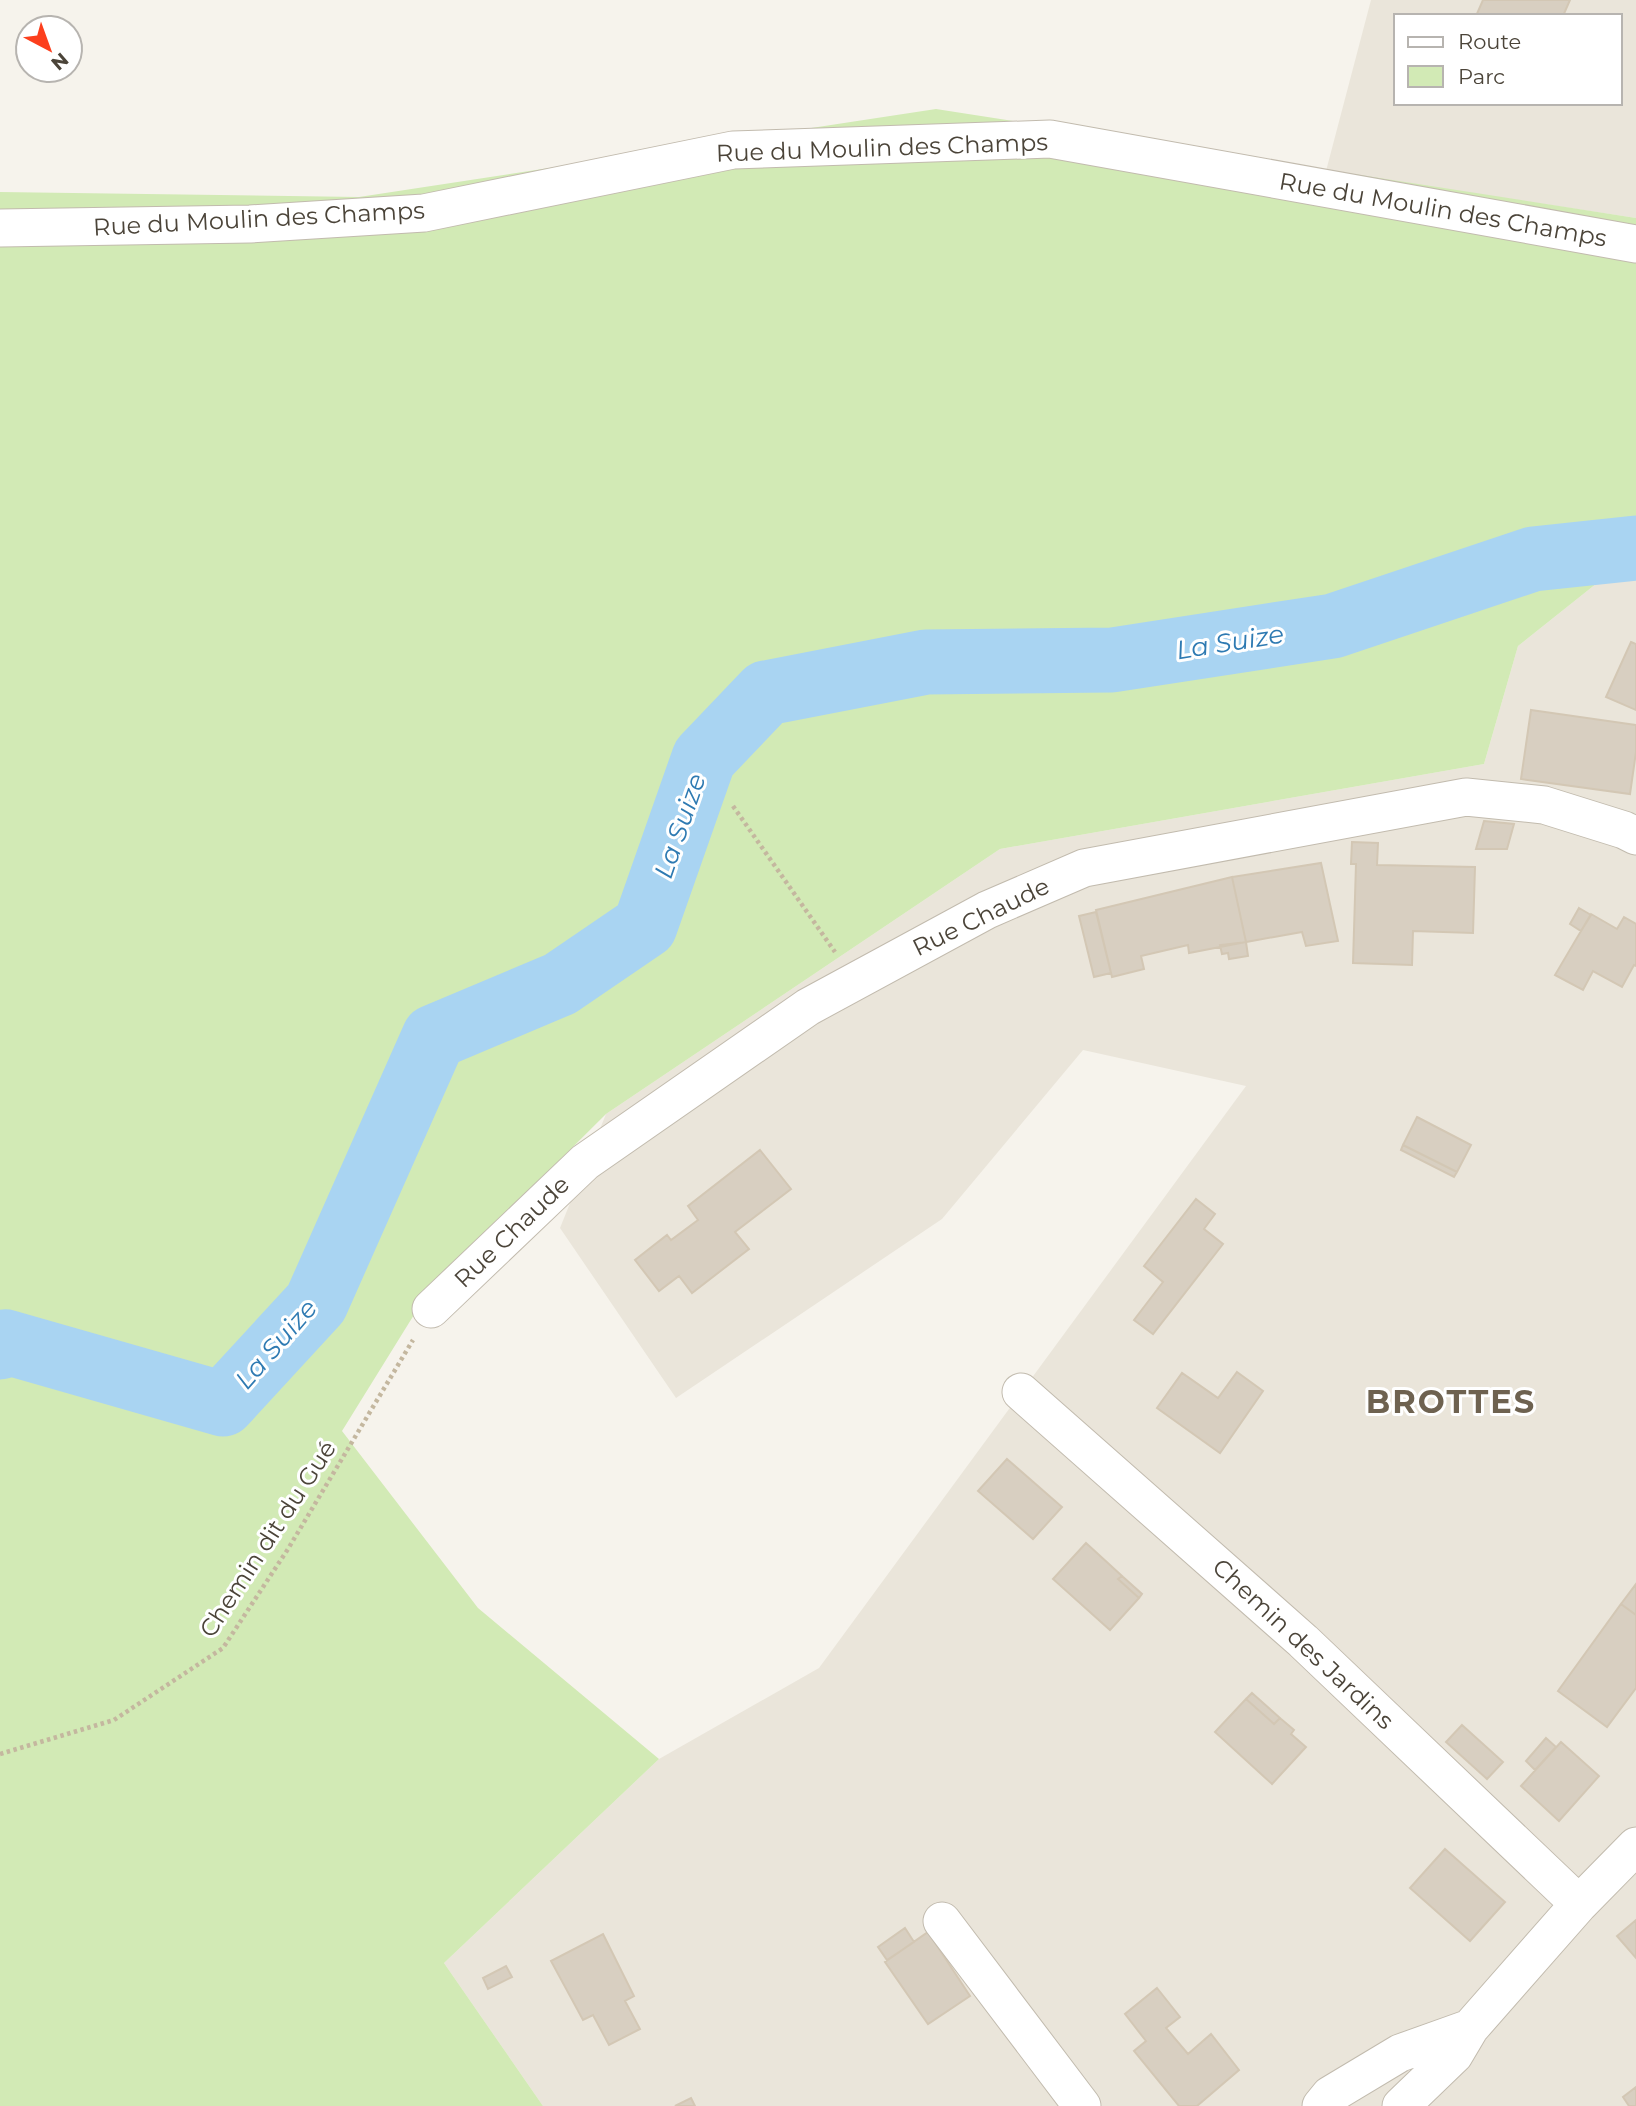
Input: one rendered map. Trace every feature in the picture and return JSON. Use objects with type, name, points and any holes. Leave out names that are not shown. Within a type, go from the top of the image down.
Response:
[{"type":"street","name":"Rue du Moulin des Champs","points":[[0,228],[250,223],[424,214],[733,150],[1050,139],[1636,244]]},
{"type":"street","name":"Rue Chaude","points":[[431,1309],[585,1162],[808,1007],[987,910],[1084,868],[1466,797],[1544,805],[1636,836]]},
{"type":"street","name":"Chemin des Jardins","points":[[1021,1392],[1303,1641],[1579,1904]]},
{"type":"street","points":[[1401,2106],[1454,2055],[1470,2028],[1579,1904],[1636,1846]]},
{"type":"street","points":[[942,1921],[1082,2106]]},
{"type":"street","points":[[1321,2106],[1330,2095],[1400,2053],[1470,2028]]},
{"type":"path","points":[[733,806],[856,981]]},
{"type":"path","name":"Chemin dit du Gué","points":[[0,1754],[114,1720],[223,1648],[288,1549],[431,1309]]},
{"type":"shaded area","points":[[1371,0],[1636,0],[1636,218],[1326,171]]},
{"type":"shaded area","points":[[1636,552],[1636,2106],[543,2106],[444,1963],[659,1759],[819,1668],[1246,1086],[1083,1050],[942,1219],[676,1398],[560,1228],[606,1114],[1000,849],[1484,764],[1518,646]]},
{"type":"green space","points":[[936,109],[1636,218],[1636,552],[1518,646],[1484,764],[1000,849],[606,1114],[430,1289],[342,1431],[478,1608],[659,1759],[444,1963],[543,2106],[0,2106],[0,192],[359,197]]},
{"type":"building","points":[[1483,0],[1570,0],[1564,14],[1477,14]]},
{"type":"building","points":[[1631,642],[1636,644],[1636,710],[1606,697]]},
{"type":"building","points":[[1531,710],[1636,725],[1636,752],[1630,794],[1521,779]]},
{"type":"building","points":[[1484,821],[1514,824],[1507,849],[1476,849]]},
{"type":"building","points":[[1352,842],[1378,843],[1377,865],[1475,867],[1473,933],[1413,931],[1412,965],[1353,963],[1356,864],[1351,864]]},
{"type":"building","points":[[1321,863],[1338,941],[1306,946],[1302,932],[1246,942],[1232,877]]},
{"type":"building","points":[[1232,877],[1246,942],[1189,953],[1188,945],[1141,956],[1144,969],[1112,977],[1096,910]]},
{"type":"building","points":[[1579,908],[1591,915],[1581,931],[1570,924]]},
{"type":"building","points":[[1096,912],[1111,973],[1094,977],[1079,916]]},
{"type":"building","points":[[1591,914],[1617,929],[1624,917],[1636,924],[1636,966],[1634,965],[1622,987],[1593,971],[1583,990],[1555,975]]},
{"type":"building","points":[[1246,942],[1248,956],[1229,959],[1228,953],[1222,954],[1220,945]]},
{"type":"building","points":[[1417,1117],[1471,1145],[1457,1172],[1403,1145]]},
{"type":"building","points":[[1403,1145],[1457,1172],[1454,1177],[1401,1150]]},
{"type":"building","points":[[760,1150],[791,1189],[735,1232],[749,1249],[692,1293],[679,1276],[659,1291],[635,1260],[667,1235],[671,1240],[698,1220],[688,1206]]},
{"type":"building","points":[[1196,1199],[1215,1214],[1204,1229],[1223,1244],[1153,1334],[1134,1320],[1163,1282],[1144,1266]]},
{"type":"building","points":[[1237,1372],[1263,1391],[1220,1453],[1157,1408],[1182,1373],[1218,1398]]},
{"type":"building","points":[[1007,1459],[1062,1507],[1033,1539],[978,1491]]},
{"type":"building","points":[[1086,1543],[1122,1576],[1118,1579],[1139,1598],[1110,1630],[1053,1579]]},
{"type":"building","points":[[1122,1576],[1142,1594],[1139,1598],[1118,1579]]},
{"type":"building","points":[[1636,1584],[1636,1615],[1621,1604]]},
{"type":"building","points":[[1621,1604],[1636,1615],[1636,1688],[1607,1727],[1558,1691]]},
{"type":"building","points":[[1252,1693],[1280,1718],[1274,1724],[1246,1699]]},
{"type":"building","points":[[1246,1699],[1274,1724],[1280,1718],[1294,1730],[1291,1734],[1306,1747],[1272,1784],[1215,1732]]},
{"type":"building","points":[[1462,1725],[1503,1762],[1487,1779],[1446,1742]]},
{"type":"building","points":[[1546,1738],[1556,1747],[1535,1770],[1526,1761]]},
{"type":"building","points":[[1561,1742],[1599,1776],[1559,1821],[1521,1786]]},
{"type":"building","points":[[1445,1849],[1505,1902],[1470,1941],[1410,1888]]},
{"type":"building","points":[[1636,1920],[1636,1958],[1617,1936]]},
{"type":"building","points":[[905,1928],[914,1942],[887,1960],[878,1947]]},
{"type":"building","points":[[928,1932],[970,1996],[928,2024],[885,1962]]},
{"type":"building","points":[[603,1934],[634,1996],[625,2001],[640,2029],[609,2045],[593,2015],[583,2020],[551,1961]]},
{"type":"building","points":[[506,1966],[512,1977],[488,1989],[483,1978]]},
{"type":"building","points":[[1157,1988],[1180,2017],[1166,2028],[1188,2054],[1211,2034],[1239,2070],[1197,2106],[1179,2106],[1134,2051],[1146,2041],[1125,2014]]},
{"type":"building","points":[[1636,2087],[1636,2106],[1629,2106],[1623,2097]]},
{"type":"building","points":[[691,2098],[695,2106],[675,2106]]},
{"type":"waterway","name":"La Suize","points":[[0,1347],[6,1342],[223,1404],[316,1303],[434,1037],[560,984],[645,926],[704,758],[766,693],[926,662],[1112,660],[1333,626],[1533,559],[1636,548]]},
{"type":"district","name":"BROTTES","points":[[1451,1402]]}]
